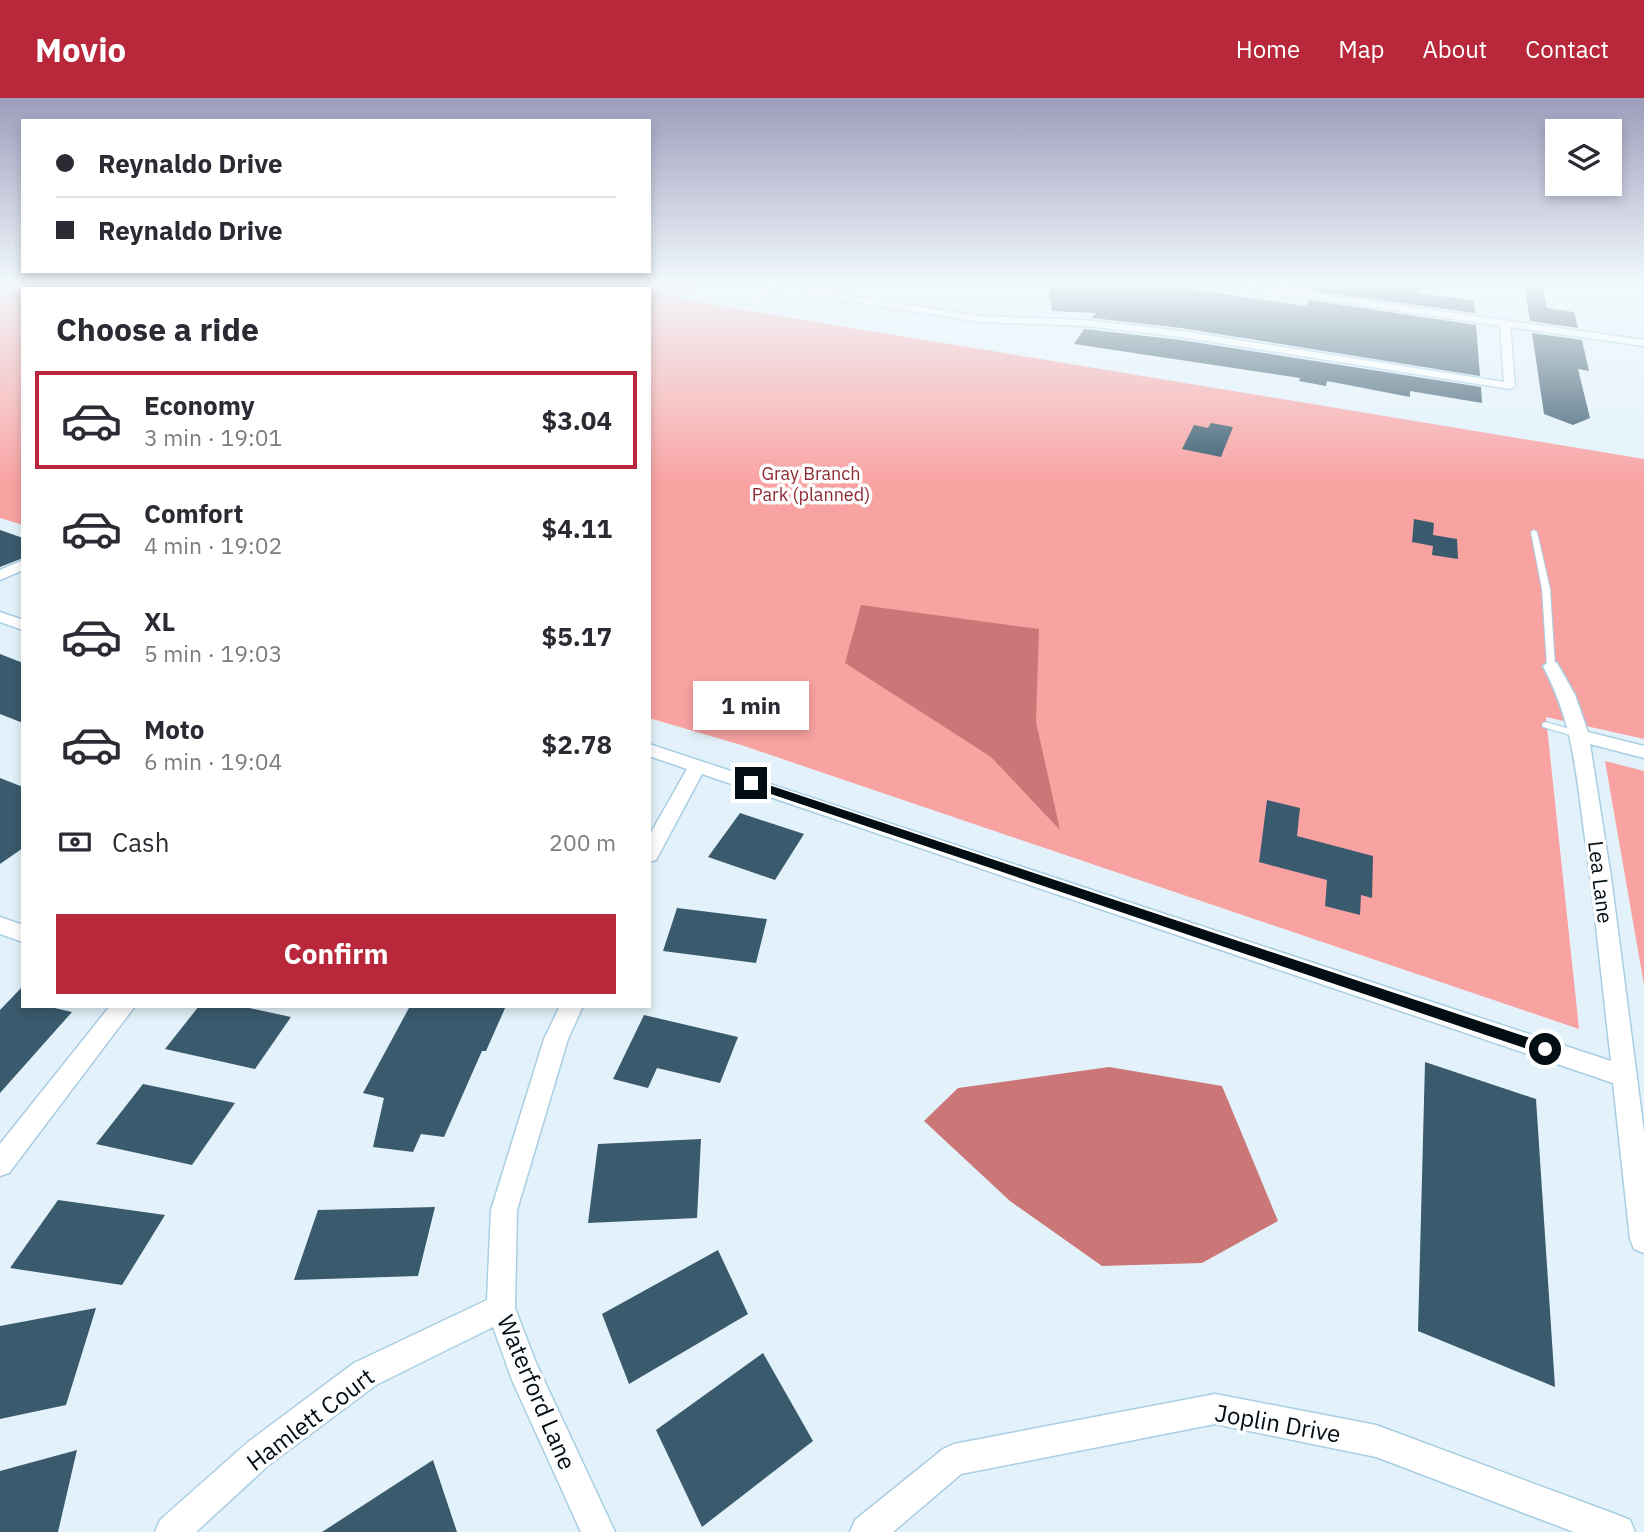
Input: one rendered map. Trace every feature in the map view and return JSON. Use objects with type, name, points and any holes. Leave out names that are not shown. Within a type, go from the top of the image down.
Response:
[{"type":"street","points":[[1288,351],[1510,386],[1507,351]]},
{"type":"street","points":[[0,576],[21,565]]},
{"type":"street","points":[[0,617],[21,624]]},
{"type":"street","name":"Lea Lane","points":[[1551,666],[1567,695],[1580,736],[1601,877],[1644,1238]]},
{"type":"street","points":[[1580,736],[1644,752]]},
{"type":"street","points":[[651,751],[1624,1076]]},
{"type":"street","points":[[651,851],[698,765]]},
{"type":"street","points":[[0,925],[21,933]]},
{"type":"street","points":[[0,1164],[122,1008]]},
{"type":"street","name":"Waterford Lane","points":[[571,1008],[556,1039],[504,1210],[501,1308],[523,1369],[598,1532]]},
{"type":"street","name":"Hamlett Court","points":[[172,1532],[259,1453],[365,1374],[501,1308]]},
{"type":"street","name":"Joplin Drive","points":[[867,1532],[954,1460],[1215,1409],[1376,1441],[1618,1532]]},
{"type":"lane","name":"Lea Lane","points":[[1534,532],[1546,589],[1551,666]]},
{"type":"lane","points":[[1546,725],[1580,736]]},
{"type":"green space","points":[[0,351],[21,351],[21,524],[0,518]]},
{"type":"green space","name":"Gray Branch Park (planned)","points":[[651,351],[991,351],[1644,459],[1644,739],[1546,717],[1579,1029],[741,745],[651,719]]},
{"type":"green space","points":[[1605,761],[1644,771],[1644,985]]},
{"type":"shaded area","points":[[861,605],[1039,629],[1036,722],[1060,830],[991,757],[845,663]]},
{"type":"shaded area","points":[[1109,1067],[1222,1086],[1278,1221],[1202,1263],[1102,1266],[1010,1201],[924,1121],[958,1088]]},
{"type":"building","points":[[1120,351],[1251,351],[1481,387],[1482,403],[1410,391],[1410,397],[1327,381],[1326,386],[1299,381],[1300,378]]},
{"type":"building","points":[[1324,351],[1478,351],[1480,376]]},
{"type":"building","points":[[1535,351],[1584,351],[1589,371],[1578,369],[1590,418],[1573,425],[1544,414]]},
{"type":"building","points":[[1211,423],[1233,427],[1221,457],[1182,449],[1194,425],[1208,428]]},
{"type":"building","points":[[1414,519],[1434,523],[1433,535],[1457,539],[1458,559],[1432,555],[1433,546],[1412,542]]},
{"type":"building","points":[[0,530],[21,537],[21,559],[0,567]]},
{"type":"building","points":[[0,654],[21,662],[21,722],[0,714]]},
{"type":"building","points":[[0,778],[21,786],[21,849],[0,864]]},
{"type":"building","points":[[1267,800],[1300,808],[1297,836],[1373,856],[1372,898],[1361,895],[1360,915],[1325,906],[1327,880],[1259,862]]},
{"type":"building","points":[[740,813],[804,834],[775,880],[708,857]]},
{"type":"building","points":[[677,908],[767,919],[756,963],[663,951]]},
{"type":"building","points":[[21,988],[21,1008],[55,1008],[72,1012],[0,1093],[0,1010]]},
{"type":"building","points":[[197,1008],[249,1008],[291,1017],[255,1069],[165,1049]]},
{"type":"building","points":[[409,1008],[505,1008],[486,1051],[482,1051],[444,1137],[421,1134],[413,1152],[373,1147],[384,1098],[363,1093]]},
{"type":"building","points":[[644,1015],[738,1037],[720,1083],[657,1068],[648,1088],[613,1079]]},
{"type":"building","points":[[1425,1062],[1536,1099],[1555,1387],[1418,1331]]},
{"type":"building","points":[[143,1084],[235,1103],[192,1165],[96,1144]]},
{"type":"building","points":[[701,1139],[697,1218],[588,1223],[598,1144]]},
{"type":"building","points":[[58,1200],[165,1215],[122,1285],[10,1268]]},
{"type":"building","points":[[435,1207],[418,1276],[294,1280],[318,1210]]},
{"type":"building","points":[[718,1250],[748,1314],[629,1384],[602,1314]]},
{"type":"building","points":[[96,1308],[66,1405],[0,1419],[0,1326]]},
{"type":"building","points":[[763,1353],[813,1441],[702,1527],[656,1430]]},
{"type":"building","points":[[77,1450],[58,1532],[0,1532],[0,1471]]},
{"type":"building","points":[[433,1460],[457,1532],[322,1532]]},
{"type":"route","points":[[751,783],[1545,1049]]}]
